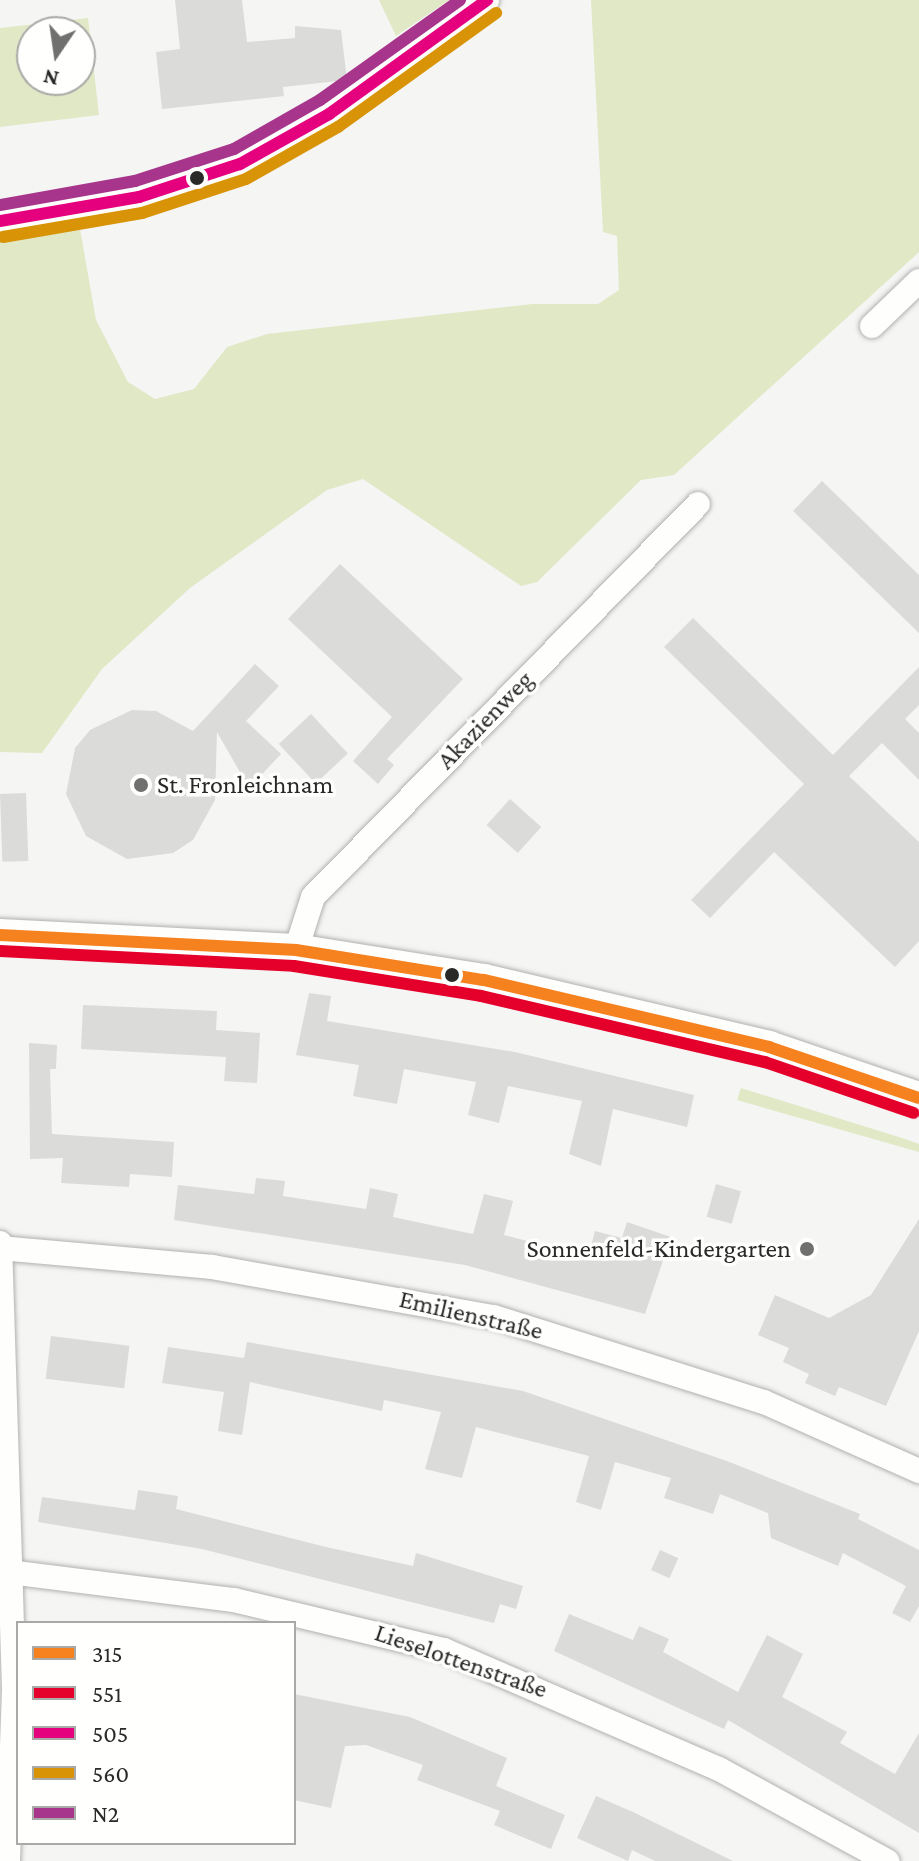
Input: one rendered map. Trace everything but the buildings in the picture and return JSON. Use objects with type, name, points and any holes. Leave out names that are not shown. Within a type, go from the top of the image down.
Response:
[{"type":"street","points":[[0,221],[114,203],[240,164],[329,114],[487,0]]},
{"type":"street","points":[[872,326],[919,281]]},
{"type":"street","name":"Akazienweg","points":[[296,950],[313,897],[698,504]]},
{"type":"street","points":[[0,935],[296,950],[484,980],[703,1029],[919,1098]]},
{"type":"street","points":[[0,1246],[8,1861]]},
{"type":"street","name":"Emilienstraße","points":[[0,1246],[212,1267],[494,1317],[749,1397],[919,1471]]},
{"type":"street","name":"Lieselottenstraße","points":[[5,1571],[234,1600],[444,1650],[648,1735],[887,1861]]},
{"type":"green space","points":[[379,0],[449,0],[396,36]]},
{"type":"green space","points":[[591,0],[919,0],[919,252],[674,475],[641,480],[537,582],[521,586],[363,479],[327,490],[190,588],[102,669],[42,753],[0,752],[0,233],[79,223],[96,320],[128,382],[155,399],[194,389],[227,347],[267,334],[532,304],[598,304],[619,290],[617,236],[603,232]]},
{"type":"green space","points":[[16,26],[16,96],[96,96],[96,89],[99,115],[0,127],[0,28]]},
{"type":"green space","points":[[741,1088],[919,1144],[919,1152],[737,1100]]},
{"type":"transit line","name":"N2","points":[[0,205],[135,181],[234,149],[320,100],[460,0]]},
{"type":"transit line","name":"505","points":[[0,221],[139,197],[240,164],[329,114],[487,0]]},
{"type":"transit line","name":"560","points":[[3,237],[142,213],[246,179],[338,127],[496,13]]},
{"type":"transit line","name":"315","points":[[0,935],[296,950],[484,980],[769,1047],[919,1098]]},
{"type":"transit line","name":"551","points":[[0,951],[294,966],[481,996],[765,1062],[914,1113]]},
{"type":"place","name":"St. Fronleichnam","points":[[141,785]]},
{"type":"place","name":"Sonnenfeld-Kindergarten","points":[[807,1249]]}]
